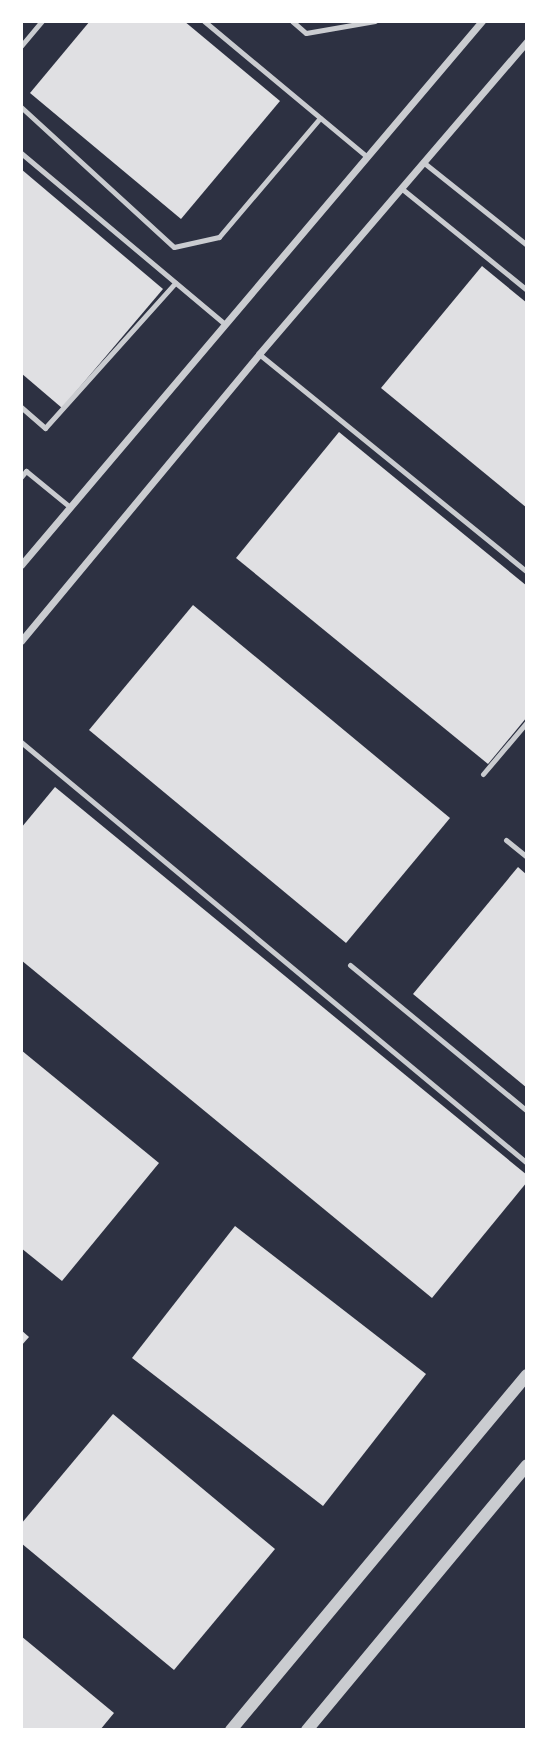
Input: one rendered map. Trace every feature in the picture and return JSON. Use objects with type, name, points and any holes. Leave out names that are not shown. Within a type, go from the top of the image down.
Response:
[{"type":"street","points":[[21,565],[482,21]]},
{"type":"street","points":[[21,640],[259,354],[527,41]]},
{"type":"street","points":[[231,1730],[527,1375]]},
{"type":"street","points":[[307,1730],[527,1465]]},
{"type":"lane","points":[[21,46],[42,21]]},
{"type":"lane","points":[[204,21],[367,157]]},
{"type":"lane","points":[[292,21],[306,33],[375,21]]},
{"type":"lane","points":[[21,107],[174,247],[219,237],[320,118]]},
{"type":"lane","points":[[21,153],[225,324]]},
{"type":"lane","points":[[423,163],[527,245]]},
{"type":"lane","points":[[401,188],[527,290]]},
{"type":"lane","points":[[21,407],[46,428],[175,283]]},
{"type":"lane","points":[[259,354],[527,572]]},
{"type":"lane","points":[[21,477],[26,471],[70,507]]},
{"type":"lane","points":[[483,774],[527,722]]},
{"type":"lane","points":[[21,742],[527,1163]]},
{"type":"lane","points":[[506,840],[527,857]]},
{"type":"lane","points":[[350,965],[527,1111]]},
{"type":"building","points":[[90,21],[184,21],[280,101],[181,219],[30,93]]},
{"type":"building","points":[[21,169],[163,289],[62,408],[21,373]]},
{"type":"building","points":[[482,266],[527,303],[527,508],[381,388]]},
{"type":"building","points":[[339,432],[527,586],[527,717],[488,764],[236,558]]},
{"type":"building","points":[[193,605],[450,818],[346,943],[89,730]]},
{"type":"building","points":[[55,787],[527,1175],[527,1182],[432,1298],[21,960],[21,828]]},
{"type":"building","points":[[518,867],[527,875],[527,1088],[413,994]]},
{"type":"building","points":[[21,1050],[159,1163],[62,1281],[21,1248]]},
{"type":"building","points":[[235,1226],[426,1374],[323,1506],[132,1358]]},
{"type":"building","points":[[21,1330],[29,1337],[21,1346]]},
{"type":"building","points":[[113,1414],[275,1549],[174,1670],[21,1543],[21,1524]]},
{"type":"building","points":[[21,1636],[114,1713],[100,1730],[21,1730]]}]
